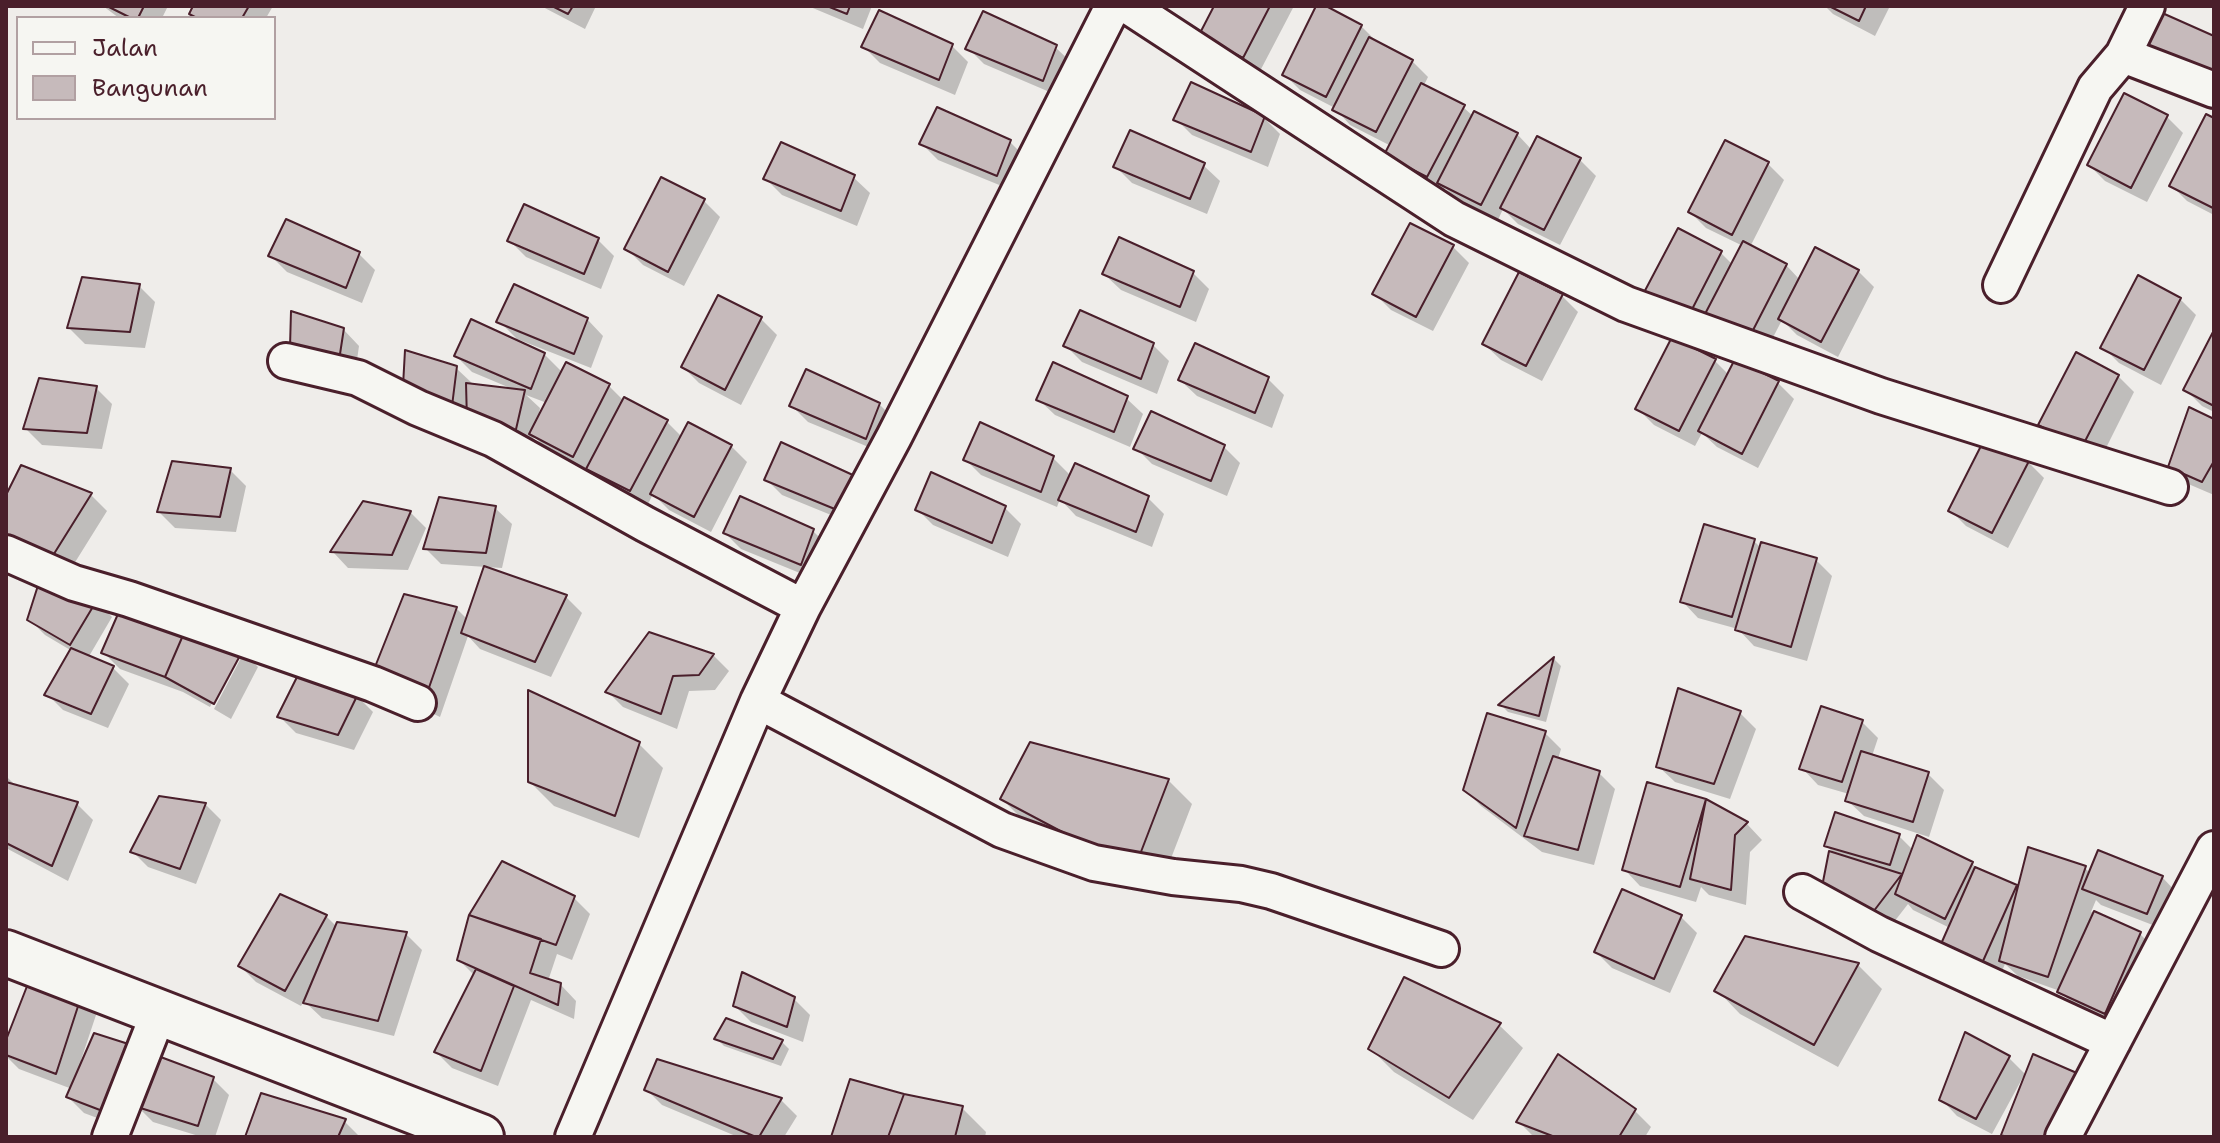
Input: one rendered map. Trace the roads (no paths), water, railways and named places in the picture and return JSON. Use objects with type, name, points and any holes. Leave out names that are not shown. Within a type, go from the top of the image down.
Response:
[{"type":"main road","points":[[6,953],[481,1137]]},
{"type":"street","points":[[573,1137],[758,701],[803,607],[894,437],[1113,6]]},
{"type":"street","points":[[1128,6],[1454,219],[1626,304],[1881,396],[2170,487]]},
{"type":"street","points":[[2001,285],[2095,88],[2123,55],[2147,6]]},
{"type":"street","points":[[2123,55],[2214,90]]},
{"type":"street","points":[[286,361],[358,378],[418,408],[493,439],[803,607]]},
{"type":"street","points":[[6,553],[74,583],[201,624],[373,684],[418,703]]},
{"type":"street","points":[[758,701],[1002,830],[1094,863],[1271,891],[1441,949]]},
{"type":"street","points":[[2063,1137],[2214,849]]},
{"type":"street","points":[[1802,892],[1893,941],[2113,1042]]},
{"type":"street","points":[[110,1137],[159,1012]]}]
